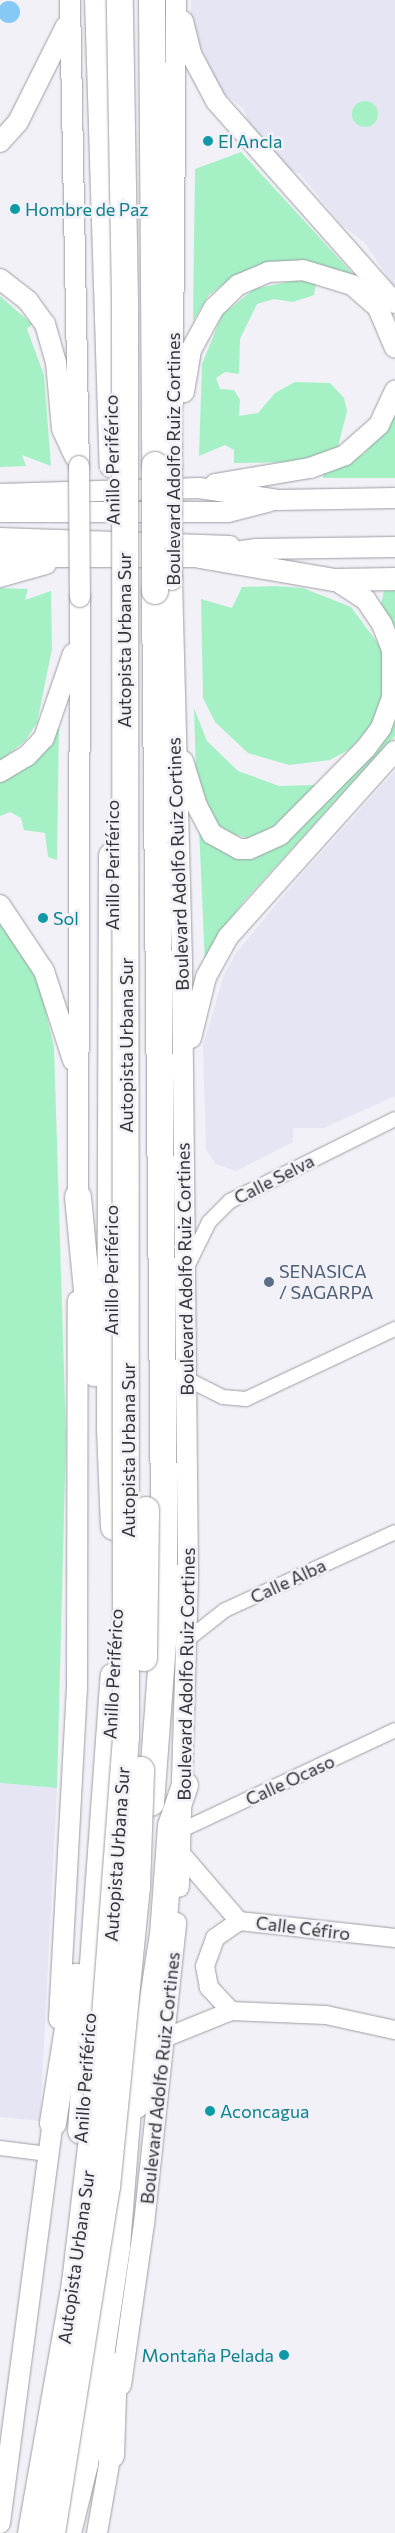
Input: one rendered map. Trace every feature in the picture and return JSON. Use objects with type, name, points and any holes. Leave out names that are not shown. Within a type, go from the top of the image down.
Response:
[{"type":"highway","name":"Anillo Periférico","points":[[18,2533],[78,2176],[106,1791],[117,1587],[110,1428],[113,465],[98,0]]},
{"type":"highway","name":"Autopista Urbana Sur","points":[[31,2533],[75,2283],[103,2043],[126,1737],[125,301],[120,0]]},
{"type":"highway","name":"Autopista Urbana Sur","points":[[52,2533],[108,2187],[137,1887],[144,1663],[146,1377],[135,709],[135,0]]},
{"type":"highway","points":[[111,2455],[117,2246],[165,1616],[163,585],[167,464],[154,226],[152,0]]},
{"type":"highway","points":[[154,226],[165,0]]},
{"type":"highway","points":[[78,1197],[117,1587]]},
{"type":"highway","points":[[125,2139],[136,2106],[163,1935],[171,1826],[185,1784]]},
{"type":"highway","points":[[53,2123],[106,1791]]},
{"type":"highway","points":[[68,2533],[85,2464],[117,2246]]},
{"type":"main road","points":[[176,0],[191,54],[216,101],[395,304]]},
{"type":"main road","name":"Boulevard Adolfo Ruiz Cortines","points":[[167,464],[176,0]]},
{"type":"main road","points":[[0,142],[18,122],[55,55],[70,9]]},
{"type":"main road","points":[[0,2523],[53,2123],[77,1690],[80,597],[70,9]]},
{"type":"main road","points":[[167,464],[182,435],[185,377],[192,350],[222,299],[246,280],[292,269],[342,280],[378,308],[395,348]]},
{"type":"main road","points":[[0,280],[28,301],[45,324],[56,362],[62,429],[79,466]]},
{"type":"main road","points":[[0,494],[199,488],[310,468],[346,455],[373,433],[395,390]]},
{"type":"main road","points":[[0,480],[42,492]]},
{"type":"main road","points":[[199,488],[278,500],[395,498]]},
{"type":"main road","points":[[0,512],[228,512],[278,500]]},
{"type":"main road","points":[[0,538],[200,542],[256,549]]},
{"type":"main road","points":[[0,557],[63,559],[200,557],[256,549],[395,547]]},
{"type":"main road","points":[[200,557],[336,580],[395,579]]},
{"type":"main road","points":[[0,577],[63,559]]},
{"type":"main road","points":[[174,727],[192,792],[212,834],[239,849],[259,847],[280,835],[374,739],[392,698],[394,662],[382,624],[360,596],[336,580]]},
{"type":"main road","name":"Boulevard Adolfo Ruiz Cortines","points":[[97,2533],[111,2455],[167,2037],[184,1829],[187,1640],[184,1067],[174,727],[163,585]]},
{"type":"main road","points":[[0,772],[28,756],[50,728],[79,625]]},
{"type":"main road","points":[[184,1067],[206,976],[228,938],[395,751]]},
{"type":"main road","points":[[0,905],[44,971],[79,1079]]},
{"type":"street","name":"Calle Selva","points":[[185,1273],[206,1227],[230,1200],[395,1119]]},
{"type":"street","points":[[186,1379],[223,1397],[246,1399],[395,1329]]},
{"type":"street","name":"Calle Alba","points":[[187,1640],[225,1610],[395,1532]]},
{"type":"street","name":"Calle Ocaso","points":[[184,1829],[395,1730]]},
{"type":"street","name":"Calle Céfiro","points":[[182,1855],[239,1921],[395,1938]]},
{"type":"street","points":[[231,2011],[209,1988],[205,1966],[215,1938],[239,1921]]},
{"type":"street","points":[[167,2037],[231,2011],[326,2015],[395,2030]]},
{"type":"street","points":[[0,2148],[48,2154]]},
{"type":"shaded area","points":[[191,0],[395,0],[395,288],[365,243],[342,225],[300,174],[280,164],[254,136],[243,108],[219,90],[191,24]]},
{"type":"shaded area","points":[[395,771],[395,1096],[324,1128],[293,1128],[293,1142],[236,1171],[216,1164],[206,1150],[203,1045],[224,975],[236,953],[288,890]]},
{"type":"shaded area","points":[[0,1783],[57,1788],[40,2121],[0,2117]]},
{"type":"green space","points":[[365,101],[374,105],[378,114],[374,123],[365,127],[356,123],[352,114],[356,105]]},
{"type":"green space","points":[[241,152],[364,286],[339,271],[229,280],[209,295],[193,321],[195,169]]},
{"type":"green space","points":[[297,280],[316,284],[314,295],[293,302],[274,299],[257,304],[240,339],[239,374],[225,372],[216,378],[220,389],[234,390],[240,400],[239,416],[258,413],[275,393],[295,382],[330,383],[344,398],[347,411],[337,451],[300,462],[234,463],[234,450],[225,445],[199,456],[202,364],[222,315],[254,289]]},
{"type":"green space","points":[[0,296],[32,324],[27,329],[44,375],[51,466],[22,455],[26,466],[0,467]]},
{"type":"green space","points":[[395,414],[395,478],[323,478],[323,473],[364,454]]},
{"type":"green space","points":[[276,586],[303,588],[351,607],[380,646],[386,667],[384,695],[374,723],[350,749],[330,760],[289,765],[248,753],[215,722],[203,698],[201,599],[232,608],[242,587]]},
{"type":"green space","points":[[0,588],[28,589],[25,600],[51,591],[52,649],[37,723],[25,741],[0,761]]},
{"type":"green space","points":[[384,591],[395,591],[395,629],[380,608]]},
{"type":"green space","points":[[194,708],[207,741],[238,771],[279,786],[317,785],[272,828],[248,838],[228,833],[214,821],[196,773]]},
{"type":"green space","points":[[395,716],[395,736],[245,900],[223,928],[205,964],[199,828],[257,854]]},
{"type":"green space","points":[[59,727],[57,860],[48,857],[45,833],[24,830],[21,818],[10,812],[0,816],[0,782],[37,758]]},
{"type":"green space","points":[[0,923],[38,978],[54,1047],[66,1437],[57,1788],[0,1783]]},
{"type":"water","points":[[9,1],[17,4],[20,12],[17,20],[9,23],[1,20],[-2,12],[1,4]]},
{"type":"place","name":"El Ancla","points":[[208,141]]},
{"type":"place","name":"Hombre de Paz","points":[[15,209]]},
{"type":"place","name":"Sol","points":[[43,918]]},
{"type":"place","name":"SENASICA / SAGARPA","points":[[269,1282]]},
{"type":"place","name":"Aconcagua","points":[[210,2111]]},
{"type":"place","name":"Montaña Pelada","points":[[284,2355]]}]
